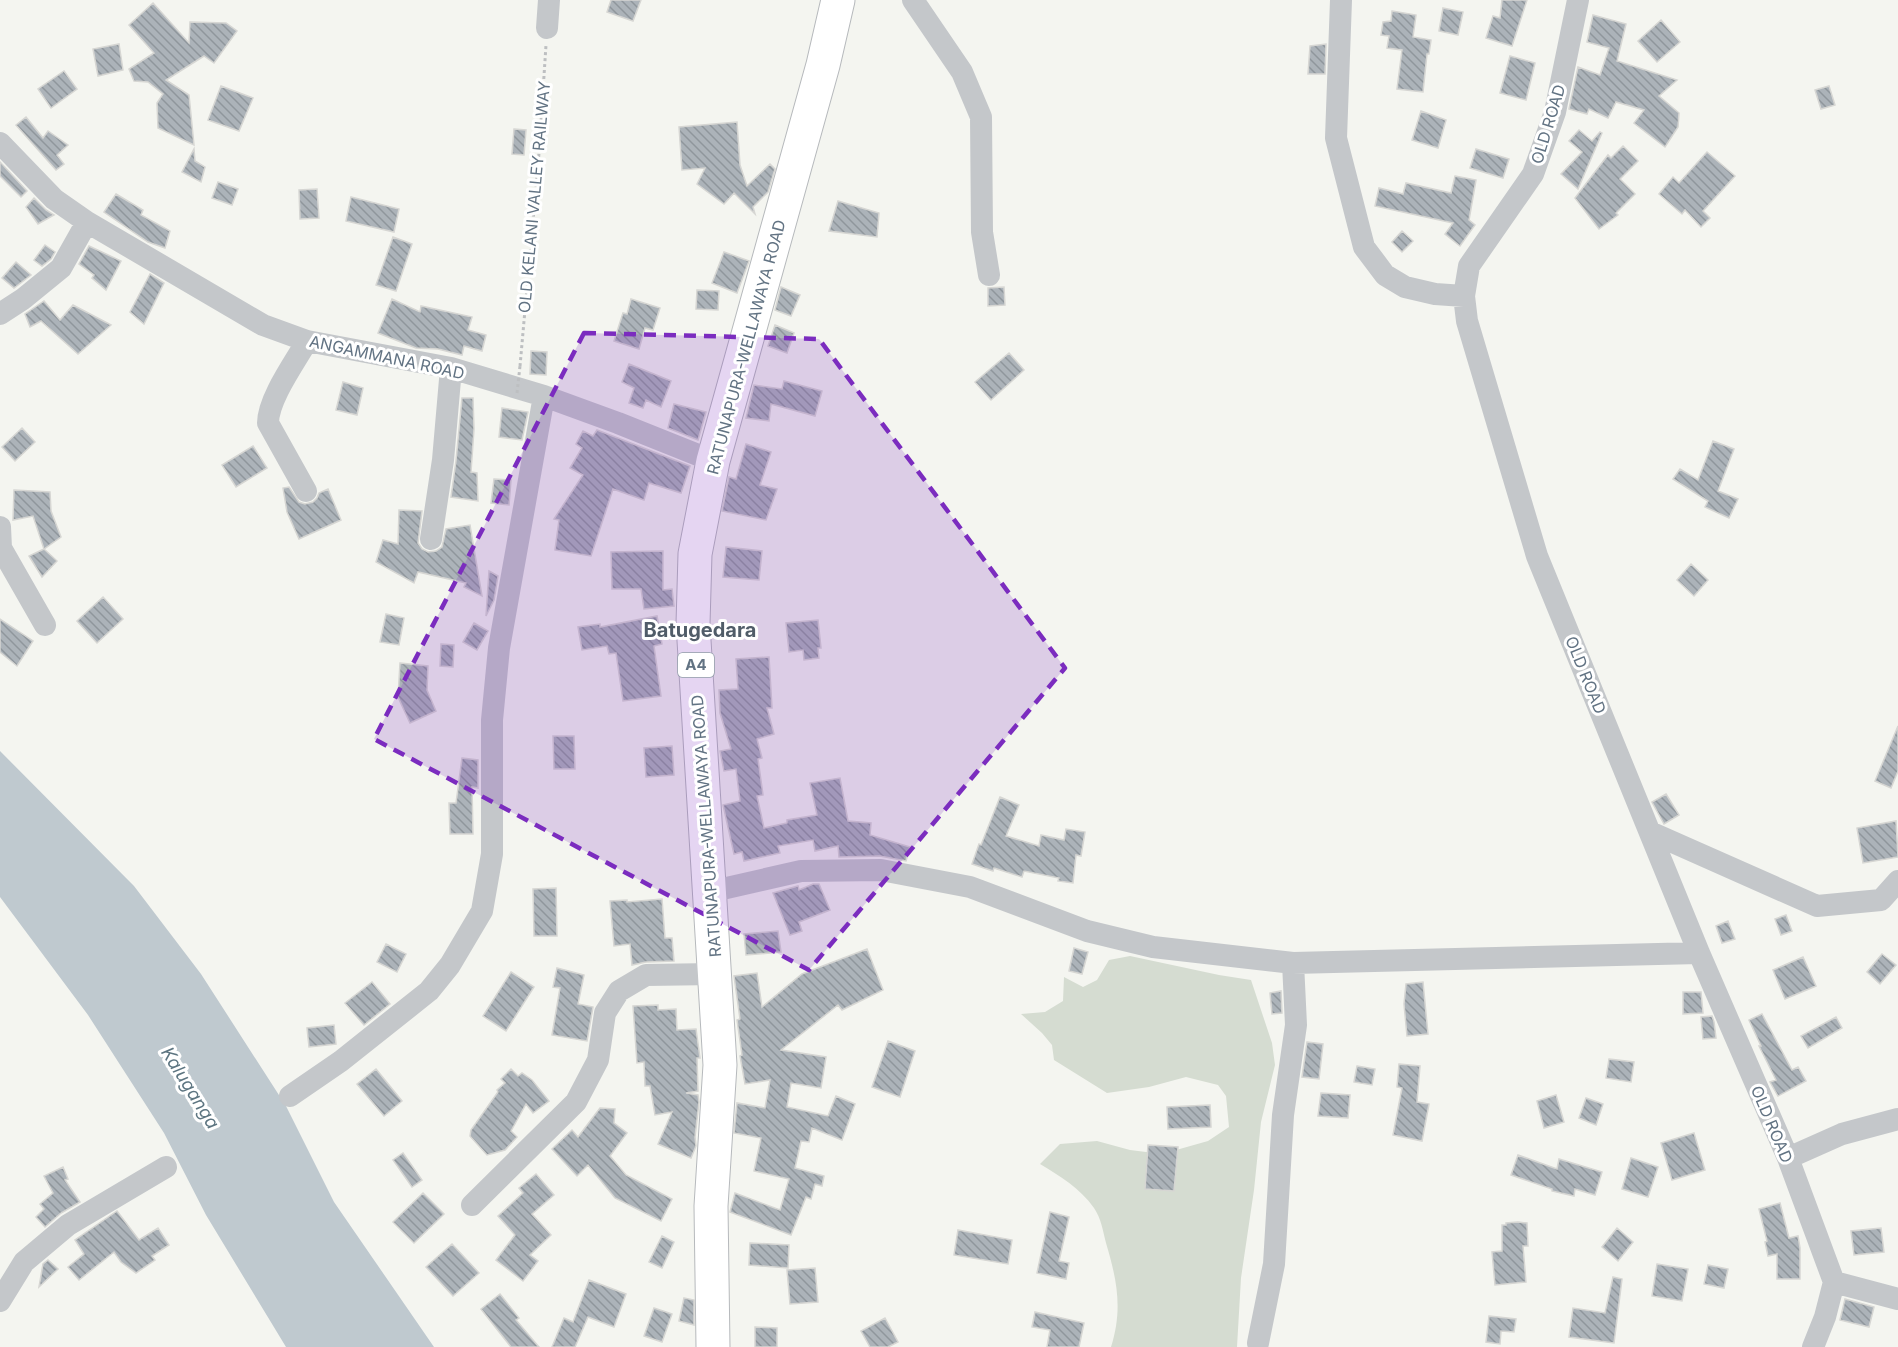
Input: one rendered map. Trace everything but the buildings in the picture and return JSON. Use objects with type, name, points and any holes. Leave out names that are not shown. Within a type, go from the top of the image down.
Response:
[{"type":"highway","name":"RATUNAPURA-WELLAWAYA ROAD","points":[[713,1347],[711,1206],[720,1065],[693,624],[695,554],[713,460],[823,65],[838,0]]},
{"type":"street","points":[[547,28],[549,0]]},
{"type":"street","points":[[913,0],[962,72],[981,117],[982,232],[989,275]]},
{"type":"street","points":[[1341,0],[1336,138],[1364,247],[1385,275],[1405,286],[1435,294],[1464,296]]},
{"type":"street","name":"OLD ROAD","points":[[1578,0],[1555,112],[1533,174],[1469,266],[1464,296],[1467,321],[1537,556],[1699,953],[1788,1158],[1834,1282]]},
{"type":"street","name":"ANGAMMANA ROAD","points":[[0,142],[54,199],[87,222],[263,325],[307,341],[451,368],[544,396],[713,460]]},
{"type":"street","points":[[0,314],[23,299],[61,268],[87,222]]},
{"type":"street","points":[[306,490],[268,423],[268,412],[307,341]]},
{"type":"street","points":[[431,539],[443,460],[451,368]]},
{"type":"street","points":[[290,1096],[341,1061],[429,991],[450,965],[482,911],[492,854],[492,720],[499,648],[544,396]]},
{"type":"street","points":[[0,526],[2,548],[45,624]]},
{"type":"street","points":[[1650,832],[1817,906],[1881,900],[1898,881]]},
{"type":"street","points":[[709,892],[801,871],[881,870],[970,887],[1087,931],[1153,947],[1293,963],[1699,953]]},
{"type":"street","points":[[1258,1343],[1274,1264],[1283,1115],[1296,1025],[1293,963]]},
{"type":"street","points":[[472,1205],[576,1102],[598,1060],[605,1013],[619,992],[646,975],[715,974]]},
{"type":"street","points":[[1788,1158],[1842,1134],[1898,1119]]},
{"type":"street","points":[[0,1301],[24,1262],[68,1226],[166,1167]]},
{"type":"street","points":[[1813,1347],[1826,1317],[1834,1282],[1898,1299]]},
{"type":"path","name":"OLD KELANI VALLEY RAILWAY","points":[[517,393],[547,28]]},
{"type":"highlighted area","points":[[584,333],[819,339],[1065,668],[809,970],[374,739]]},
{"type":"shaded area","points":[[1130,956],[1251,980],[1272,1043],[1275,1065],[1261,1122],[1241,1278],[1237,1347],[1111,1347],[1117,1320],[1117,1295],[1100,1220],[1094,1208],[1076,1188],[1040,1164],[1060,1144],[1097,1141],[1130,1150],[1162,1154],[1208,1141],[1229,1127],[1226,1096],[1218,1085],[1186,1077],[1149,1087],[1107,1093],[1054,1060],[1052,1045],[1021,1014],[1045,1012],[1063,1001],[1064,977],[1083,987],[1097,980],[1109,960]]},
{"type":"water","name":"Kaluganga","points":[[0,751],[134,886],[201,974],[286,1106],[334,1202],[434,1347],[286,1347],[206,1215],[164,1133],[88,1015],[0,897]]},
{"type":"district","name":"Batugedara","points":[[700,630]]}]
